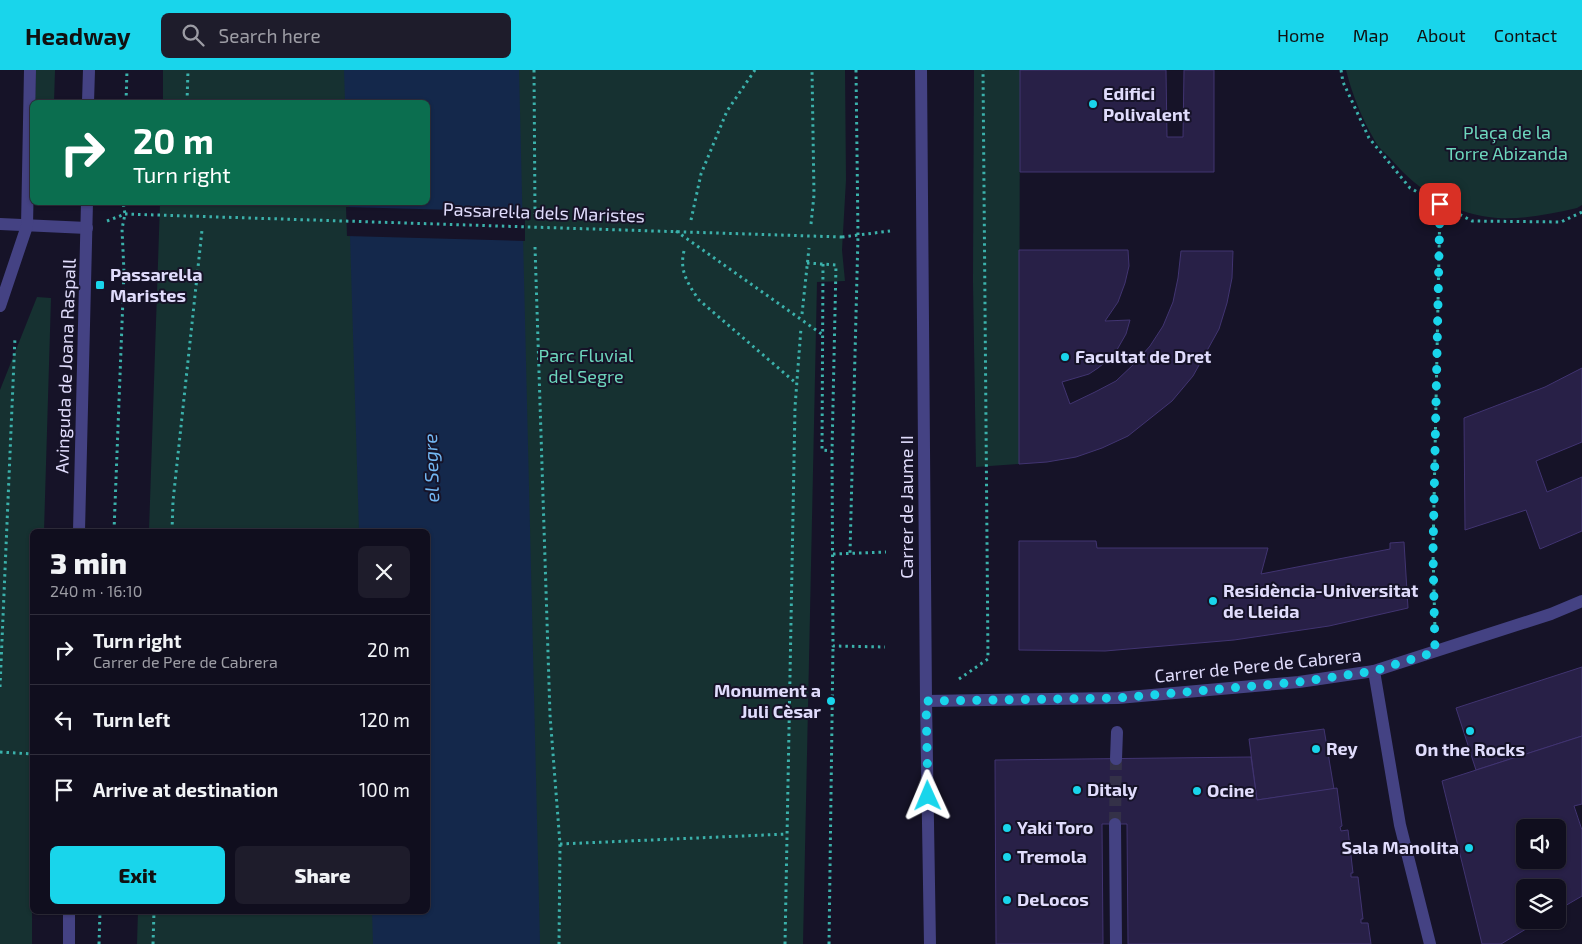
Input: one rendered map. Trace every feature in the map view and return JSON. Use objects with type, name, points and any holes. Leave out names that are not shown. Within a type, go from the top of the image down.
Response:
[{"type":"street","points":[[0,306],[27,226],[30,70]]},
{"type":"street","points":[[88,100],[89,70]]},
{"type":"street","name":"Carrer de Jaume II","points":[[921,70],[930,944]]},
{"type":"street","name":"Avinguda de Joana Raspall","points":[[79,529],[87,205]]},
{"type":"street","points":[[0,224],[87,228]]},
{"type":"street","name":"Carrer de Pere de Cabrera","points":[[926,701],[1118,698],[1299,682],[1374,671],[1552,614],[1582,601]]},
{"type":"street","points":[[1374,671],[1400,825],[1430,944]]},
{"type":"street","points":[[1116,758],[1117,732]]},
{"type":"street","points":[[1115,824],[1116,944]]},
{"type":"street","points":[[69,914],[69,944]]},
{"type":"path","points":[[126,100],[127,70]]},
{"type":"path","points":[[186,100],[188,70]]},
{"type":"path","points":[[534,70],[535,214]]},
{"type":"path","points":[[691,220],[700,174],[727,111],[756,70]]},
{"type":"path","points":[[811,224],[814,195],[812,70]]},
{"type":"path","points":[[850,553],[858,235],[856,70]]},
{"type":"path","points":[[957,680],[988,660],[983,70]]},
{"type":"path","points":[[1341,70],[1343,82],[1368,138],[1410,188],[1472,221],[1561,222],[1582,212]]},
{"type":"path","points":[[1435,652],[1433,552],[1440,204]]},
{"type":"path","points":[[114,529],[124,272],[122,230],[125,214],[124,205]]},
{"type":"path","name":"Passarel·la dels Maristes","points":[[125,214],[842,236],[890,231]]},
{"type":"path","points":[[172,529],[173,502],[202,230]]},
{"type":"path","points":[[676,230],[823,335]]},
{"type":"path","points":[[535,247],[550,715],[560,844],[559,944]]},
{"type":"path","points":[[802,314],[809,248]]},
{"type":"path","points":[[684,251],[682,261],[687,283],[699,300],[797,385]]},
{"type":"path","points":[[807,263],[836,265],[832,451],[833,646],[829,944]]},
{"type":"path","points":[[824,264],[822,450],[832,451]]},
{"type":"path","points":[[785,944],[795,417],[802,328]]},
{"type":"path","points":[[0,687],[15,337]]},
{"type":"path","points":[[833,554],[886,552]]},
{"type":"path","points":[[833,646],[885,647]]},
{"type":"path","points":[[0,752],[30,754]]},
{"type":"path","points":[[560,844],[787,834]]},
{"type":"path","points":[[99,944],[100,914]]},
{"type":"path","points":[[153,944],[154,914]]},
{"type":"green space","points":[[36,70],[55,70],[54,100],[35,100]]},
{"type":"green space","name":"Parc Fluvial del Segre","points":[[163,70],[845,70],[846,180],[842,250],[845,281],[817,282],[803,944],[137,944],[138,914],[430,914],[430,529],[149,529],[160,205],[430,205],[430,100],[163,100]]},
{"type":"green space","points":[[974,70],[1020,70],[1019,464],[976,467],[973,282]]},
{"type":"green space","name":"Plaça de la Torre Abizanda","points":[[1346,70],[1582,70],[1582,205],[1577,208],[1542,215],[1494,218],[1468,213],[1443,202],[1409,178],[1378,145],[1358,106]]},
{"type":"green space","points":[[37,297],[51,298],[44,529],[30,529],[30,914],[32,914],[32,944],[0,944],[0,390]]},
{"type":"water","name":"el Segre","points":[[344,70],[519,70],[540,944],[373,944],[372,914],[430,914],[430,529],[359,529],[349,205],[430,205],[430,100],[345,100]]},
{"type":"pier","points":[[346,207],[525,212],[525,241],[347,236]]},
{"type":"building","name":"Edifici Polivalent","points":[[1020,70],[1166,70],[1167,137],[1183,137],[1184,70],[1214,70],[1214,172],[1020,172]]},
{"type":"building","name":"Facultat de Dret","points":[[1019,250],[1128,250],[1129,266],[1125,283],[1118,302],[1105,321],[1130,320],[1126,334],[1114,355],[1098,368],[1089,374],[1062,382],[1070,404],[1116,381],[1150,346],[1163,326],[1173,302],[1181,251],[1233,251],[1232,278],[1219,329],[1193,376],[1172,401],[1128,436],[1076,457],[1019,464]]},
{"type":"building","points":[[1582,368],[1582,442],[1536,461],[1547,492],[1582,477],[1582,531],[1540,549],[1526,510],[1465,530],[1464,418],[1545,387]]},
{"type":"building","name":"Residència-Universitat de Lleida","points":[[1019,541],[1096,541],[1097,548],[1268,548],[1261,574],[1390,549],[1390,543],[1404,542],[1408,608],[1329,626],[1234,640],[1105,651],[1019,650]]},
{"type":"building","points":[[1582,667],[1582,736],[1476,770],[1456,708]]},
{"type":"building","points":[[1324,729],[1334,789],[1257,800],[1249,739]]},
{"type":"building","points":[[1582,736],[1582,804],[1574,806],[1582,830],[1582,896],[1566,905],[1566,879],[1516,879],[1516,929],[1526,929],[1501,944],[1482,944],[1442,781]]},
{"type":"building","points":[[1251,757],[1257,800],[1337,788],[1342,826],[1340,827],[1341,831],[1348,830],[1353,873],[1351,873],[1351,877],[1358,877],[1363,919],[1361,919],[1361,923],[1368,923],[1371,944],[1128,944],[1127,824],[1102,824],[1103,944],[996,944],[995,760]]},
{"type":"tunnel","points":[[1115,824],[1116,759]]},
{"type":"place","name":"Edifici Polivalent","points":[[1093,104]]},
{"type":"place","name":"Passarel·la Maristes","points":[[100,285]]},
{"type":"place","name":"Facultat de Dret","points":[[1065,357]]},
{"type":"place","name":"Residència-Universitat de Lleida","points":[[1213,601]]},
{"type":"place","name":"Monument a Juli Cèsar","points":[[831,701]]},
{"type":"place","name":"On the Rocks","points":[[1470,731]]},
{"type":"place","name":"Rey","points":[[1316,749]]},
{"type":"place","name":"Ditaly","points":[[1077,790]]},
{"type":"place","name":"Ocine","points":[[1197,791]]},
{"type":"place","name":"Yaki Toro","points":[[1007,828]]},
{"type":"place","name":"Sala Manolita","points":[[1469,848]]},
{"type":"place","name":"Tremola","points":[[1007,857]]},
{"type":"place","name":"DeLocos","points":[[1007,900]]},
{"type":"route","points":[[928,796],[926,701],[1118,698],[1299,682],[1374,671],[1435,652],[1433,552],[1440,204]]}]
